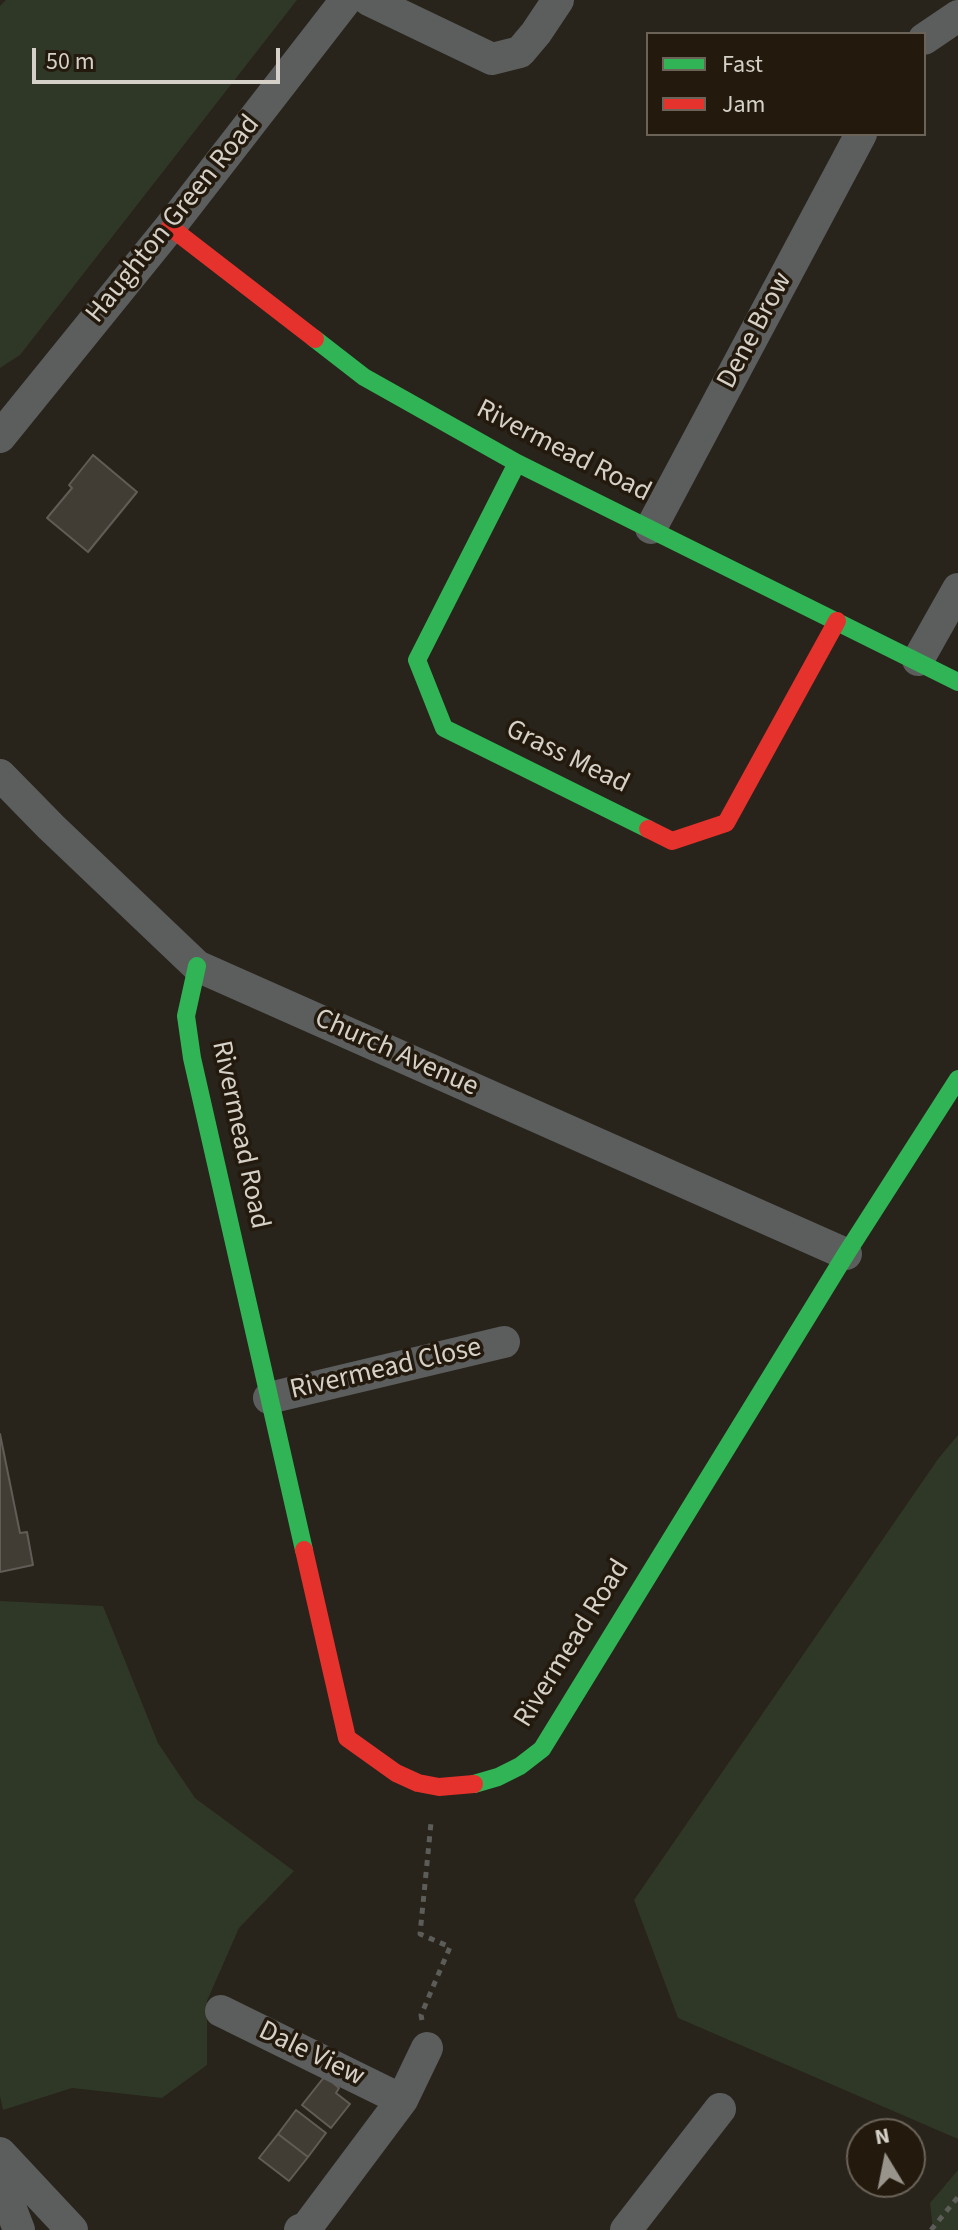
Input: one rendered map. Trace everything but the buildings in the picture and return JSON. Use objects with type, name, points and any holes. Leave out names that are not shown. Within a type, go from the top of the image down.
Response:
[{"type":"street","name":"Haughton Green Road","points":[[0,437],[170,227],[346,0]]},
{"type":"street","points":[[369,0],[492,59],[520,52],[558,0]]},
{"type":"street","points":[[926,38],[958,16]]},
{"type":"street","name":"Dene Brow","points":[[651,528],[860,136]]},
{"type":"street","name":"Rivermead Road","points":[[170,227],[364,377],[517,463],[958,682]]},
{"type":"street","name":"Grass Mead","points":[[517,463],[417,660],[444,728],[672,841],[726,823],[837,621]]},
{"type":"street","points":[[918,660],[958,589]]},
{"type":"street","name":"Church Avenue","points":[[0,775],[197,966],[846,1254]]},
{"type":"street","name":"Rivermead Road","points":[[197,966],[186,1016],[192,1058],[347,1738],[396,1773],[418,1783],[435,1786],[468,1786],[498,1777],[520,1766],[542,1749],[846,1254],[958,1079]]},
{"type":"street","name":"Rivermead Close","points":[[269,1398],[504,1342]]},
{"type":"street","name":"Dale View","points":[[221,2011],[402,2100]]},
{"type":"street","name":"Dale View","points":[[300,2230],[307,2227],[402,2100],[427,2048]]},
{"type":"street","points":[[626,2230],[720,2109]]},
{"type":"street","points":[[0,2153],[72,2230]]},
{"type":"street","points":[[0,2180],[19,2230]]},
{"type":"path","points":[[427,2048],[421,2015],[450,1947],[420,1934],[435,1786]]},
{"type":"path","points":[[931,2230],[958,2197]]},
{"type":"green space","points":[[6,0],[297,0],[20,355],[0,368],[0,6]]},
{"type":"green space","points":[[958,1435],[958,2139],[926,2125],[926,2118],[909,2118],[678,2018],[634,1900],[938,1459]]},
{"type":"green space","points":[[0,1601],[103,1606],[158,1743],[195,1798],[294,1871],[239,1928],[207,2001],[207,2065],[162,2098],[72,2088],[3,2110],[0,2096]]},
{"type":"green space","points":[[958,2170],[958,2230],[933,2230],[930,2203]]},
{"type":"traffic: fast","points":[[315,339],[364,377],[517,463],[958,682]]},
{"type":"traffic: fast","points":[[517,463],[417,660],[444,728],[648,829]]},
{"type":"traffic: fast","points":[[197,966],[186,1016],[192,1058],[304,1550]]},
{"type":"traffic: fast","points":[[474,1784],[520,1766],[542,1749],[846,1254],[958,1079]]},
{"type":"traffic: jam","points":[[170,227],[315,339]]},
{"type":"traffic: jam","points":[[648,829],[672,841],[726,823],[837,621]]},
{"type":"traffic: jam","points":[[304,1550],[347,1738],[396,1773],[418,1783],[439,1787],[474,1784]]}]
